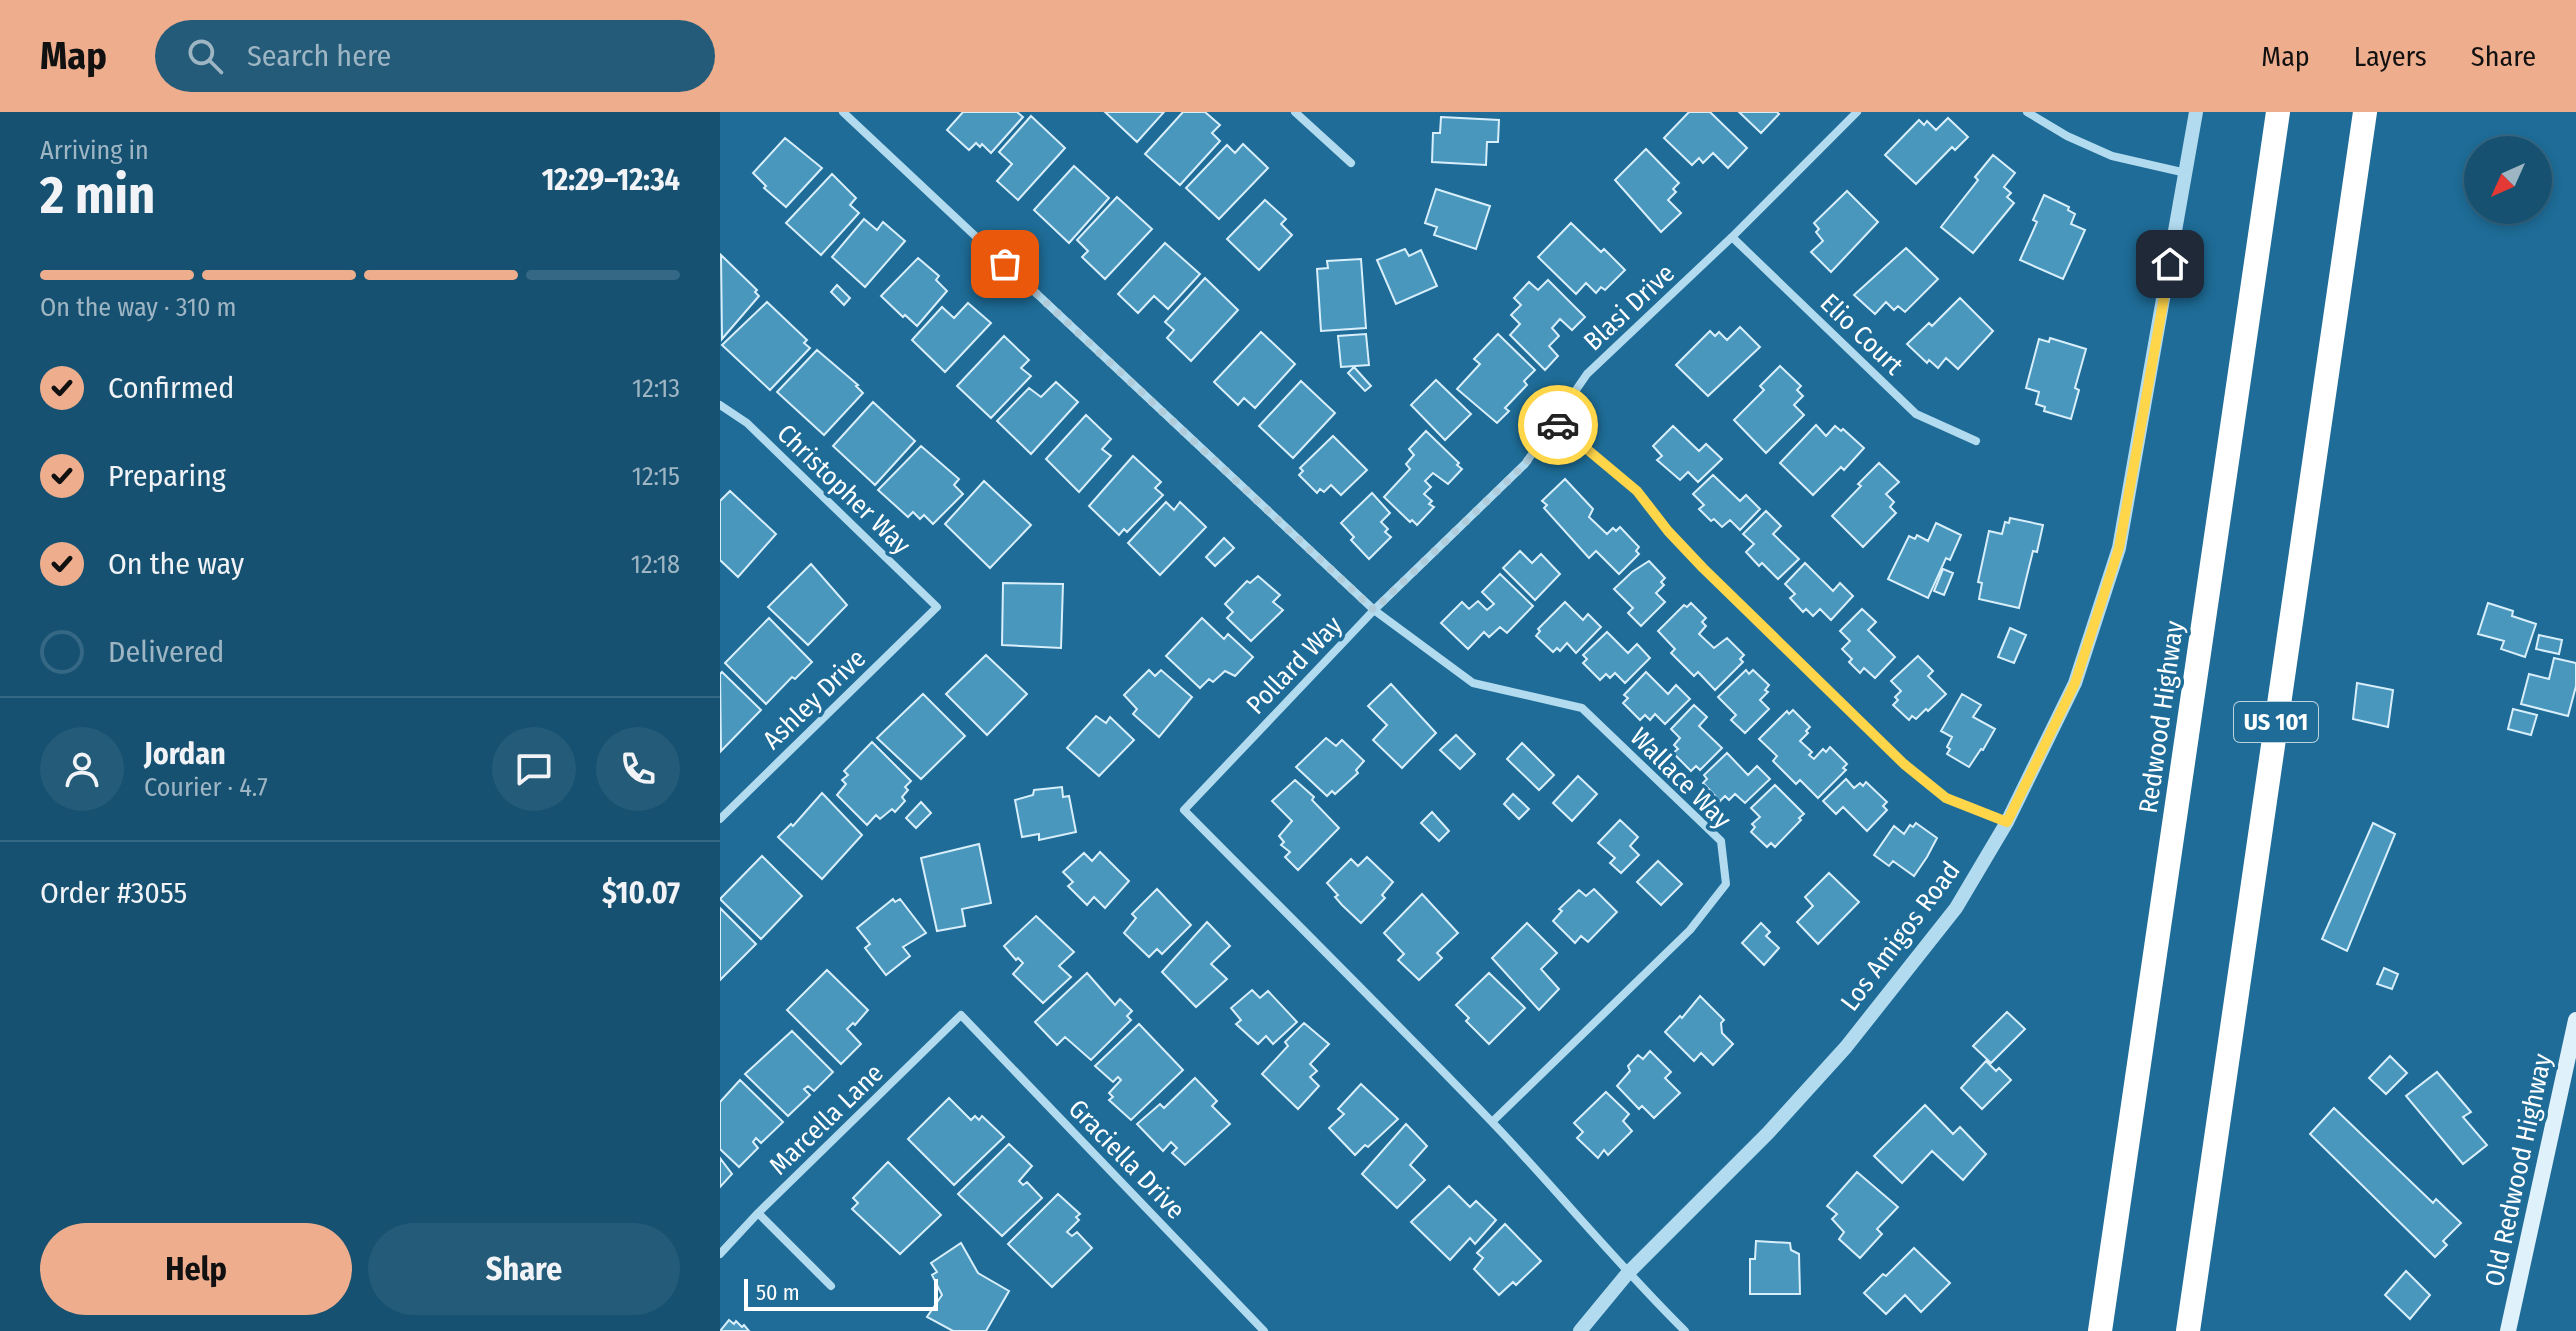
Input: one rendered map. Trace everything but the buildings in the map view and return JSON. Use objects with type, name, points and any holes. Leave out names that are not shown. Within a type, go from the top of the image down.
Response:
[{"type":"highway","name":"Redwood Highway","points":[[2098,1331],[2278,112]]},
{"type":"highway","name":"US 101","points":[[2188,1331],[2365,112]]},
{"type":"main road","name":"Old Redwood Highway","points":[[2508,1331],[2576,1020]]},
{"type":"street","name":"Pollard Way","points":[[843,112],[1374,610],[1184,810],[1492,1122],[1572,1208],[1627,1274],[1685,1331]]},
{"type":"street","points":[[1295,112],[1351,163]]},
{"type":"street","name":"Blasi Drive","points":[[1374,610],[1525,464],[1587,374],[1732,237],[1857,112]]},
{"type":"street","points":[[2027,112],[2067,136],[2112,156],[2186,173]]},
{"type":"street","name":"Los Amigos Road","points":[[1580,1331],[1627,1274],[1768,1133],[1846,1047],[1956,908],[2007,822],[2075,683],[2119,548],[2196,112]]},
{"type":"street","name":"Elio Court","points":[[1732,237],[1916,414],[1976,441]]},
{"type":"street","name":"Christopher Way","points":[[720,405],[747,423],[937,607]]},
{"type":"street","points":[[1555,422],[1637,491],[1668,531],[1703,568],[1904,764],[1946,798],[2007,822]]},
{"type":"street","name":"Ashley Drive","points":[[720,819],[937,607]]},
{"type":"street","name":"Wallace Way","points":[[1374,610],[1473,683],[1582,708],[1721,841],[1726,884],[1690,930],[1492,1122]]},
{"type":"street","name":"Marcella Lane","points":[[720,1254],[961,1015]]},
{"type":"street","name":"Graciella Drive","points":[[961,1015],[1264,1331]]},
{"type":"street","points":[[758,1213],[831,1286]]},
{"type":"way so far","points":[[1005,264],[1374,610],[1525,464],[1555,422],[1558,425]]},
{"type":"route","points":[[1558,425],[1637,491],[1668,531],[1703,568],[1904,764],[1946,798],[2007,822],[2075,683],[2119,548],[2170,264]]}]
